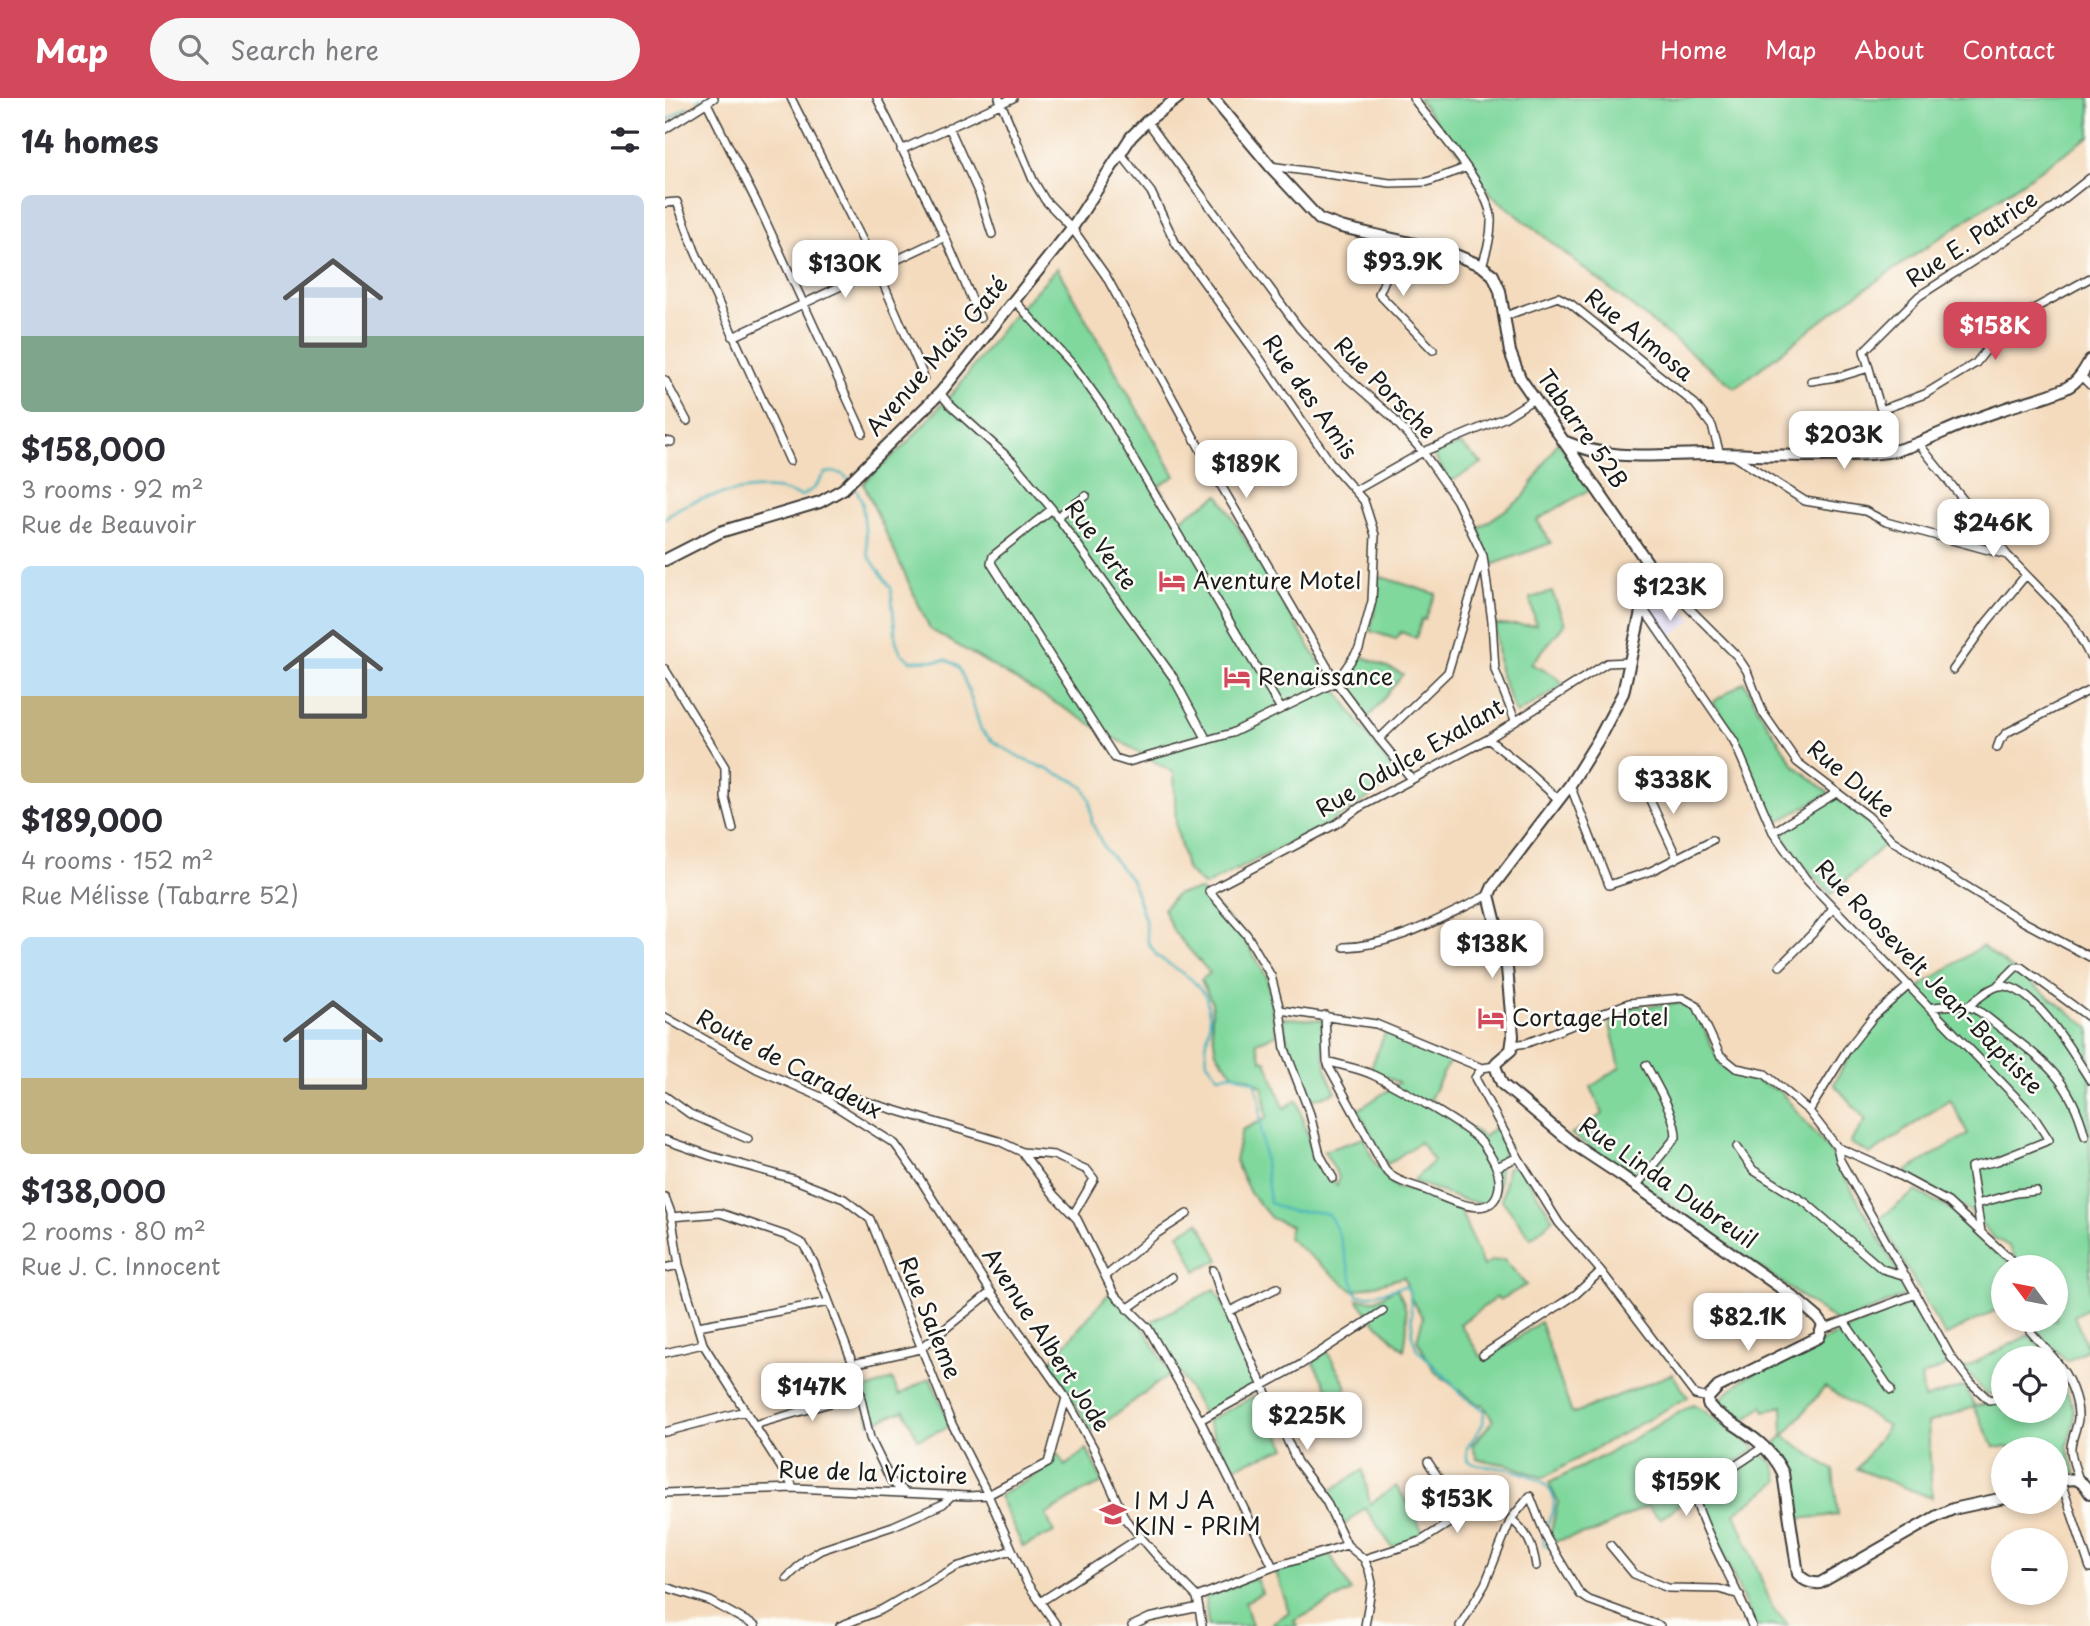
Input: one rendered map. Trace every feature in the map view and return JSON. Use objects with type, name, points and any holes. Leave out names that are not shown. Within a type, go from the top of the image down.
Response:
[{"type":"street","points":[[791,98],[877,269],[924,377]]},
{"type":"street","points":[[877,98],[945,237],[980,318]]},
{"type":"street","points":[[901,150],[1000,101],[1013,98]]},
{"type":"street","name":"Avenue Maïs Gaté","points":[[665,560],[720,532],[820,502],[852,480],[940,393],[1072,228],[1131,137],[1178,98]]},
{"type":"street","points":[[1213,98],[1269,166],[1319,219],[1401,242],[1446,251],[1482,266],[1489,243],[1491,216],[1483,193],[1413,98]]},
{"type":"street","points":[[665,130],[711,101],[863,433]]},
{"type":"street","points":[[1000,101],[1033,180],[1045,200],[1072,228],[1106,276],[1205,458],[1336,682],[1412,779]]},
{"type":"street","name":"Rue Porsche","points":[[1147,121],[1299,328],[1336,368],[1389,415],[1423,452],[1457,501],[1483,556],[1492,621],[1495,670],[1515,720]]},
{"type":"street","points":[[949,127],[980,197],[992,234]]},
{"type":"street","name":"Rue des Amis","points":[[1121,154],[1151,192],[1176,244],[1258,356],[1333,466],[1364,501],[1375,534],[1372,601],[1359,649],[1336,682]]},
{"type":"street","points":[[1269,166],[1390,183],[1426,182],[1465,168]]},
{"type":"street","points":[[2088,179],[2090,189]]},
{"type":"street","name":"Rue E. Patrice","points":[[1887,452],[1881,410],[1864,351],[1919,296],[2037,220],[2088,179]]},
{"type":"street","points":[[665,203],[677,202],[695,251],[790,461]]},
{"type":"street","points":[[733,337],[945,237]]},
{"type":"street","points":[[1401,242],[1379,294],[1433,350]]},
{"type":"street","name":"Tabarre 52B","points":[[1482,266],[1493,275],[1497,283],[1510,352],[1520,378],[1566,442],[1648,567]]},
{"type":"street","points":[[1881,410],[1925,394],[1976,363],[2002,330],[2026,313],[2090,278]]},
{"type":"street","name":"Rue Almosa","points":[[1505,316],[1558,297],[1571,304],[1695,404],[1712,426],[1720,454]]},
{"type":"street","points":[[1014,300],[1074,366],[1102,405],[1281,709]]},
{"type":"street","points":[[1566,442],[1586,451],[1611,456],[1720,454],[1829,457],[1887,452],[1919,444],[2000,410],[2067,388],[2081,376],[2090,360]]},
{"type":"street","points":[[1811,381],[1869,368]]},
{"type":"street","points":[[2081,376],[2090,385]]},
{"type":"street","points":[[666,385],[687,422]]},
{"type":"street","name":"Rue Verte","points":[[940,393],[1012,461],[1052,509],[1173,677],[1206,740]]},
{"type":"street","points":[[1356,490],[1423,452],[1504,418],[1534,399]]},
{"type":"street","points":[[1919,444],[2007,555],[2071,621],[2090,656]]},
{"type":"street","points":[[1733,455],[1805,501],[1865,511],[1886,522],[2007,555]]},
{"type":"street","points":[[1058,517],[1086,496]]},
{"type":"street","points":[[1052,509],[993,556],[991,563],[1111,754],[1122,761],[1128,762],[1232,733],[1336,682]]},
{"type":"street","points":[[1379,739],[1448,672],[1483,556]]},
{"type":"street","points":[[1513,1045],[1507,968],[1489,895],[1493,886],[1570,785],[1623,693],[1648,567]]},
{"type":"street","name":"Rue Duke","points":[[1648,567],[1737,656],[1747,671],[1763,713],[1797,762],[1868,816],[1893,841],[2024,922],[2090,957]]},
{"type":"street","points":[[1953,670],[1987,622],[2026,575]]},
{"type":"street","name":"Rue Roosevelt Jean-Baptiste","points":[[1642,607],[1734,741],[1773,832],[1806,879],[2032,1114],[2049,1140],[1997,1161],[1971,1167],[1981,1232]]},
{"type":"street","points":[[1636,633],[1645,626],[1655,625]]},
{"type":"street","name":"Rue Odulce Exalant","points":[[1280,1010],[1271,976],[1247,935],[1209,891],[1488,739],[1607,663],[1630,662]]},
{"type":"street","points":[[665,669],[725,767],[725,798],[733,829]]},
{"type":"street","points":[[1997,748],[2008,732],[2090,690]]},
{"type":"street","points":[[1488,739],[1523,766],[1559,800]]},
{"type":"street","points":[[1570,785],[1609,885],[1651,871],[1712,840]]},
{"type":"street","points":[[1644,787],[1677,858]]},
{"type":"street","points":[[1773,832],[1836,793]]},
{"type":"street","points":[[1344,947],[1363,947],[1395,937],[1489,895]]},
{"type":"street","points":[[1780,966],[1814,932],[1833,908]]},
{"type":"street","points":[[1968,1006],[1997,986],[2016,967],[2021,967],[2090,1018]]},
{"type":"street","points":[[1809,1111],[1847,1050],[1873,1017],[1907,986]]},
{"type":"street","points":[[1997,986],[2009,986],[2018,990],[2038,1007],[2090,1080]]},
{"type":"street","points":[[1332,1178],[1320,1155],[1310,1114],[1285,1049],[1280,1010],[1325,1015],[1383,1027],[1482,1068],[1495,1066],[1513,1045],[1527,1043],[1629,1003],[1682,998],[1697,1006],[1720,1055],[1736,1068],[1765,1074],[1809,1111],[1836,1147],[1840,1160],[1951,1357],[1971,1383],[1991,1400]]},
{"type":"street","points":[[1929,1008],[1968,1006],[1983,1014],[2037,1056],[2061,1080],[2079,1111],[2085,1136]]},
{"type":"street","points":[[1325,1015],[1327,1061],[1379,1158],[1393,1177],[1464,1206],[1478,1208],[1497,1196],[1497,1167],[1480,1141],[1371,1074],[1327,1061]]},
{"type":"street","name":"Route de Caradeux","points":[[665,1017],[757,1069],[821,1097],[895,1144]]},
{"type":"street","points":[[1636,1186],[1676,1137],[1676,1130],[1646,1065]]},
{"type":"street","name":"Rue Linda Dubreuil","points":[[1495,1066],[1502,1084],[1546,1123],[1791,1296],[1818,1318],[1823,1329]]},
{"type":"street","points":[[1482,1068],[1475,1078],[1518,1157],[1559,1223],[1601,1271],[1695,1395],[1708,1398]]},
{"type":"street","points":[[821,1097],[839,1095],[854,1098],[965,1131],[1022,1152],[1054,1155],[1087,1170],[1094,1179],[1073,1215]]},
{"type":"street","points":[[665,1096],[690,1114],[748,1139]]},
{"type":"street","name":"Rue Saleme","points":[[665,1140],[800,1182],[844,1199],[870,1219],[951,1422],[988,1495],[1027,1583],[1057,1626]]},
{"type":"street","name":"Avenue Albert Jode","points":[[895,1144],[991,1292],[1066,1398],[1094,1449],[1125,1519],[1197,1597]]},
{"type":"street","points":[[1737,1147],[1753,1170],[1806,1203],[1882,1269],[1906,1276]]},
{"type":"street","points":[[1836,1147],[1887,1169],[1948,1202],[2005,1255]]},
{"type":"street","points":[[1022,1152],[1054,1195],[1073,1215],[1114,1294],[1148,1328],[1200,1420],[1273,1567]]},
{"type":"street","points":[[1497,1167],[1518,1157]]},
{"type":"street","points":[[1977,1204],[2016,1193],[2036,1191]]},
{"type":"street","points":[[665,1197],[680,1265],[703,1344],[794,1488]]},
{"type":"street","points":[[671,1217],[720,1213],[803,1244],[814,1263],[853,1364],[870,1438],[891,1480],[904,1492]]},
{"type":"street","points":[[1106,1276],[1156,1234],[1187,1214]]},
{"type":"street","points":[[665,1268],[680,1265]]},
{"type":"street","points":[[1213,1270],[1261,1385],[1297,1462],[1326,1501],[1347,1545],[1364,1559],[1372,1583],[1365,1626]]},
{"type":"street","points":[[1483,1355],[1575,1295],[1601,1271]]},
{"type":"street","points":[[1127,1309],[1172,1277]]},
{"type":"street","points":[[1230,1311],[1277,1288]]},
{"type":"street","points":[[853,1364],[920,1349],[991,1292]]},
{"type":"street","points":[[1916,1294],[1823,1329],[1819,1337],[1718,1387],[1708,1398],[1708,1404],[1765,1446],[1783,1473],[1798,1574],[1808,1582],[1820,1583],[1937,1516],[1960,1507],[1991,1501]]},
{"type":"street","points":[[698,1326],[829,1302]]},
{"type":"street","points":[[1200,1420],[1300,1365],[1383,1311]]},
{"type":"street","points":[[1843,1321],[1891,1390]]},
{"type":"street","points":[[2031,1332],[2043,1346]]},
{"type":"street","points":[[665,1353],[703,1344]]},
{"type":"street","points":[[2068,1386],[2078,1411],[2071,1446],[2079,1480]]},
{"type":"street","points":[[754,1425],[861,1394]]},
{"type":"street","name":"Rue de la Victoire","points":[[665,1493],[794,1488],[988,1495],[1048,1463],[1066,1398]]},
{"type":"street","points":[[665,1432],[745,1411]]},
{"type":"street","points":[[1752,1626],[1740,1595],[1701,1520],[1694,1496],[1703,1487],[1765,1446]]},
{"type":"street","points":[[1364,1559],[1421,1541],[1460,1516],[1456,1504],[1428,1462]]},
{"type":"street","points":[[2068,1482],[2079,1480],[2090,1493]]},
{"type":"street","points":[[787,1578],[806,1559],[821,1550],[893,1525],[943,1504],[952,1495]]},
{"type":"street","points":[[1460,1626],[1485,1584],[1511,1519],[1530,1496],[1546,1537],[1580,1594],[1589,1600],[1660,1626]]},
{"type":"street","points":[[2068,1508],[2090,1568]]},
{"type":"street","points":[[1511,1519],[1529,1540],[1536,1566]]},
{"type":"street","points":[[1040,1602],[1141,1537]]},
{"type":"street","points":[[1202,1626],[1197,1597],[1273,1567],[1347,1545]]},
{"type":"street","points":[[1610,1545],[1634,1574],[1668,1588],[1719,1590],[1740,1595]]},
{"type":"street","points":[[840,1626],[881,1610],[956,1567],[1012,1550]]},
{"type":"street","points":[[665,1587],[710,1601],[755,1626]]},
{"type":"street","points":[[1132,1626],[1149,1618],[1199,1607]]},
{"type":"shaded area","points":[[1660,584],[1693,620],[1669,638],[1646,602],[1649,588]]},
{"type":"green space","points":[[1418,98],[2090,98],[2090,136],[1843,304],[1735,388],[1493,196]]},
{"type":"green space","points":[[1057,268],[1175,476],[1159,486],[1179,520],[1219,495],[1327,675],[1399,778],[1326,825],[1204,886],[1186,869],[1176,825],[1174,773],[930,629],[863,483],[905,445],[957,388],[1008,321]]},
{"type":"green space","points":[[1558,441],[1590,489],[1537,520],[1551,543],[1489,566],[1479,528],[1523,498]]},
{"type":"green space","points":[[1460,444],[1482,463],[1450,482],[1433,454]]},
{"type":"green space","points":[[1378,576],[1436,594],[1425,620],[1422,619],[1416,638],[1401,632],[1396,639],[1370,631],[1378,597]]},
{"type":"green space","points":[[1552,592],[1565,624],[1531,664],[1554,675],[1564,685],[1516,714],[1499,670],[1495,625],[1536,625],[1530,598]]},
{"type":"green space","points":[[1361,656],[1403,674],[1368,718],[1343,683]]},
{"type":"green space","points":[[1744,682],[1794,765],[1829,793],[1776,823],[1737,738],[1713,702]]},
{"type":"green space","points":[[1835,797],[1876,828],[1888,841],[1831,894],[1798,860],[1780,831]]},
{"type":"green space","points":[[1200,890],[1239,930],[1267,977],[1276,1035],[1256,1042],[1284,1108],[1297,1100],[1311,1146],[1329,1177],[1337,1185],[1339,1177],[1324,1151],[1364,1138],[1374,1162],[1396,1188],[1430,1192],[1459,1207],[1483,1266],[1491,1261],[1505,1260],[1526,1285],[1500,1300],[1497,1297],[1460,1324],[1479,1354],[1486,1360],[1540,1322],[1572,1414],[1672,1374],[1688,1397],[1543,1478],[1509,1465],[1477,1459],[1472,1445],[1493,1421],[1483,1404],[1479,1405],[1435,1372],[1417,1340],[1423,1318],[1411,1299],[1404,1277],[1353,1291],[1288,1238],[1291,1226],[1271,1218],[1250,1193],[1235,1161],[1242,1130],[1267,1118],[1263,1088],[1251,1079],[1232,1073],[1216,1052],[1212,1002],[1201,980],[1210,973],[1174,932],[1163,909],[1177,894]]},
{"type":"green space","points":[[1982,946],[2090,1028],[2090,1307],[2074,1316],[2088,1349],[2068,1360],[2068,1346],[2051,1346],[2038,1332],[2069,1332],[2069,1255],[2014,1255],[2009,1246],[1994,1238],[1971,1212],[1905,1172],[1968,1134],[1950,1099],[1871,1154],[1850,1143],[1866,1120],[1834,1084],[1852,1050],[1909,994]]},
{"type":"green space","points":[[1682,1003],[1696,1011],[1721,1066],[1780,1091],[1832,1154],[1910,1293],[1840,1324],[1571,1134],[1603,1114],[1591,1087],[1620,1067],[1608,1016],[1629,1007]]},
{"type":"green space","points":[[1282,1018],[1323,1020],[1326,1066],[1336,1092],[1309,1101],[1291,1055]]},
{"type":"green space","points":[[1386,1031],[1450,1060],[1430,1099],[1484,1137],[1496,1126],[1510,1148],[1502,1156],[1497,1196],[1488,1205],[1460,1199],[1413,1181],[1434,1161],[1420,1142],[1388,1164],[1383,1158],[1358,1110],[1399,1083],[1370,1070]]},
{"type":"green space","points":[[1517,1163],[1553,1219],[1531,1238],[1502,1200],[1507,1168]]},
{"type":"green space","points":[[1916,1191],[1955,1212],[2001,1255],[1991,1255],[1991,1313],[1945,1336],[1879,1219]]},
{"type":"green space","points":[[1199,1222],[1219,1260],[1196,1271],[1179,1234]]},
{"type":"green space","points":[[1396,1288],[1404,1302],[1407,1318],[1404,1350],[1371,1318],[1357,1299],[1376,1300]]},
{"type":"green space","points":[[1215,1289],[1237,1331],[1258,1384],[1204,1415],[1150,1322]]},
{"type":"green space","points":[[1111,1291],[1145,1330],[1170,1374],[1092,1432],[1050,1362]]},
{"type":"green space","points":[[1911,1300],[1949,1364],[1921,1377],[1924,1399],[1964,1386],[1975,1406],[1991,1403],[1991,1423],[2068,1423],[2068,1395],[2074,1409],[2074,1422],[2068,1443],[2068,1437],[1991,1437],[1991,1441],[1974,1407],[1928,1423],[1932,1498],[1857,1469],[1888,1426],[1825,1387],[1784,1436],[1833,1470],[1838,1515],[1797,1519],[1787,1461],[1772,1447],[1783,1436],[1782,1406],[1765,1411],[1762,1406],[1742,1423],[1717,1407],[1717,1402],[1744,1378]]},
{"type":"green space","points":[[2029,1335],[2039,1346],[2007,1346]]},
{"type":"green space","points":[[1327,1351],[1347,1387],[1336,1405],[1313,1362]]},
{"type":"green space","points":[[1991,1354],[1991,1394],[1986,1394],[1964,1368]]},
{"type":"green space","points":[[930,1378],[951,1426],[918,1439],[904,1410],[870,1424],[863,1391],[892,1379],[899,1395]]},
{"type":"green space","points":[[1260,1393],[1286,1448],[1231,1468],[1207,1421]]},
{"type":"green space","points":[[1694,1404],[1756,1448],[1660,1519],[1647,1506],[1597,1531],[1548,1543],[1558,1502],[1549,1483]]},
{"type":"green space","points":[[1087,1449],[1103,1483],[1080,1493],[1046,1515],[1054,1532],[1023,1547],[999,1496],[1047,1469],[1057,1453],[1065,1466]]},
{"type":"green space","points":[[2068,1449],[2076,1475],[2068,1478]]},
{"type":"green space","points":[[1762,1454],[1774,1464],[1779,1481],[1735,1513],[1773,1609],[1789,1626],[1755,1626],[1700,1500],[1703,1491]]},
{"type":"green space","points":[[1363,1470],[1370,1504],[1396,1486],[1425,1536],[1392,1547],[1365,1508],[1342,1527],[1325,1494]]},
{"type":"green space","points":[[1330,1554],[1351,1591],[1294,1621],[1298,1626],[1274,1626],[1272,1623],[1289,1612],[1276,1572]]},
{"type":"green space","points":[[1256,1578],[1262,1593],[1245,1602],[1252,1626],[1208,1626],[1205,1597]]},
{"type":"waterway","points":[[665,122],[688,107]]},
{"type":"waterway","points":[[665,519],[686,505],[717,495],[763,489],[802,496],[814,488],[825,473],[838,473],[849,480]]},
{"type":"waterway","points":[[854,485],[862,501],[868,555],[891,588],[896,641],[901,653],[911,661],[946,660],[955,664],[968,689],[981,730],[992,741],[1023,759],[1075,781],[1084,788],[1090,800],[1092,823],[1105,849],[1132,881],[1145,920],[1148,942],[1157,956],[1191,979],[1206,996],[1210,1019],[1207,1062],[1218,1076],[1234,1074],[1255,1082],[1260,1101],[1270,1202],[1287,1210],[1329,1215],[1338,1232],[1357,1295],[1406,1286],[1410,1294],[1413,1339],[1417,1349],[1460,1394],[1484,1410],[1483,1424],[1467,1448],[1467,1460],[1477,1465],[1521,1473],[1546,1486],[1552,1493],[1554,1504],[1545,1528]]},
{"type":"waterway","points":[[1543,1534],[1544,1545],[1550,1548]]},
{"type":"waterway","points":[[1588,1601],[1610,1611]]},
{"type":"place","name":"Aventure Motel","points":[[1172,581]]},
{"type":"place","name":"Renaissance","points":[[1237,677]]},
{"type":"place","name":"Cortage Hotel","points":[[1491,1018]]},
{"type":"place","name":"I M J A KIN - PRIM","points":[[1113,1514]]}]
